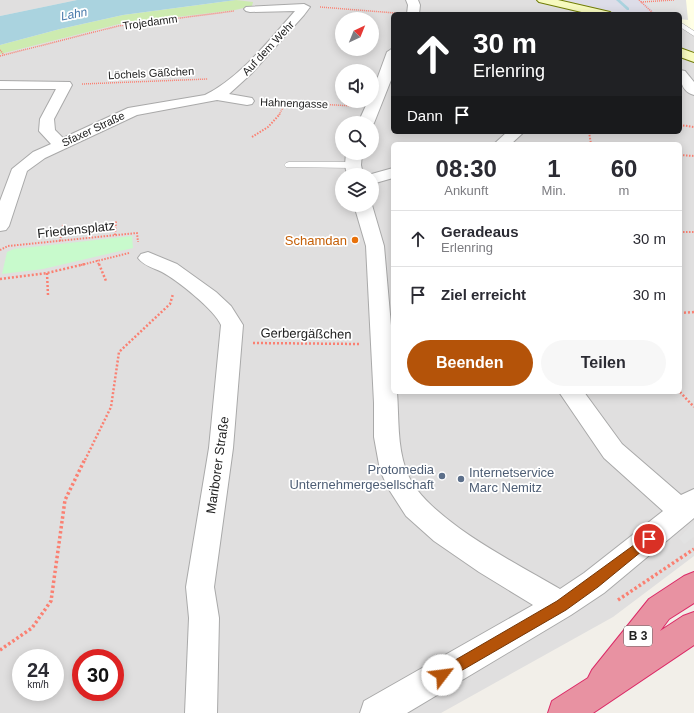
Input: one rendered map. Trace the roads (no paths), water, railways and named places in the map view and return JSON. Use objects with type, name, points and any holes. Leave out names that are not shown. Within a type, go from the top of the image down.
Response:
[{"type":"highway","name":"B 3","points":[[591,697],[659,609],[694,586]]},
{"type":"highway","name":"B 3","points":[[564,713],[591,697],[694,627]]},
{"type":"main road","points":[[536,0],[575,12]]},
{"type":"main road","points":[[543,0],[595,12]]},
{"type":"main road","points":[[682,42],[694,46]]},
{"type":"main road","points":[[682,53],[694,58]]},
{"type":"street","points":[[412,0],[414,5],[413,12]]},
{"type":"street","name":"Auf dem Wehr","points":[[234,83],[304,7],[250,9]]},
{"type":"street","points":[[369,116],[384,82],[391,59]]},
{"type":"street","points":[[682,76],[694,91]]},
{"type":"street","name":"Sfaxer Straße","points":[[0,226],[20,169],[39,155],[133,111],[209,99],[216,96],[234,83]]},
{"type":"street","points":[[0,85],[65,84],[47,119],[47,131],[60,144]]},
{"type":"street","name":"Hahnengasse","points":[[216,96],[247,101]]},
{"type":"street","points":[[504,142],[514,134]]},
{"type":"street","points":[[379,177],[391,174]]},
{"type":"street","points":[[365,212],[375,246],[386,403],[386,437],[393,470],[402,488],[415,508],[444,532],[489,563],[561,606]]},
{"type":"street","name":"Mariborer Straße","points":[[144,254],[178,274],[230,318],[232,325],[221,448],[200,588],[204,618],[201,713]]},
{"type":"street","points":[[376,713],[561,606],[594,583],[688,506],[613,451],[572,394]]},
{"type":"lane","points":[[682,25],[694,34]]},
{"type":"lane","points":[[290,165],[354,164]]},
{"type":"water","name":"Lahn","points":[[77,0],[236,0],[123,15],[60,29],[0,45],[0,16]]},
{"type":"waterway","points":[[618,0],[628,9]]},
{"type":"place","name":"Schamdan","points":[[355,240]]},
{"type":"place","name":"Protomedia Unternehmergesellschaft","points":[[442,476]]},
{"type":"place","name":"Internetservice Marc Nemitz","points":[[461,479]]}]
